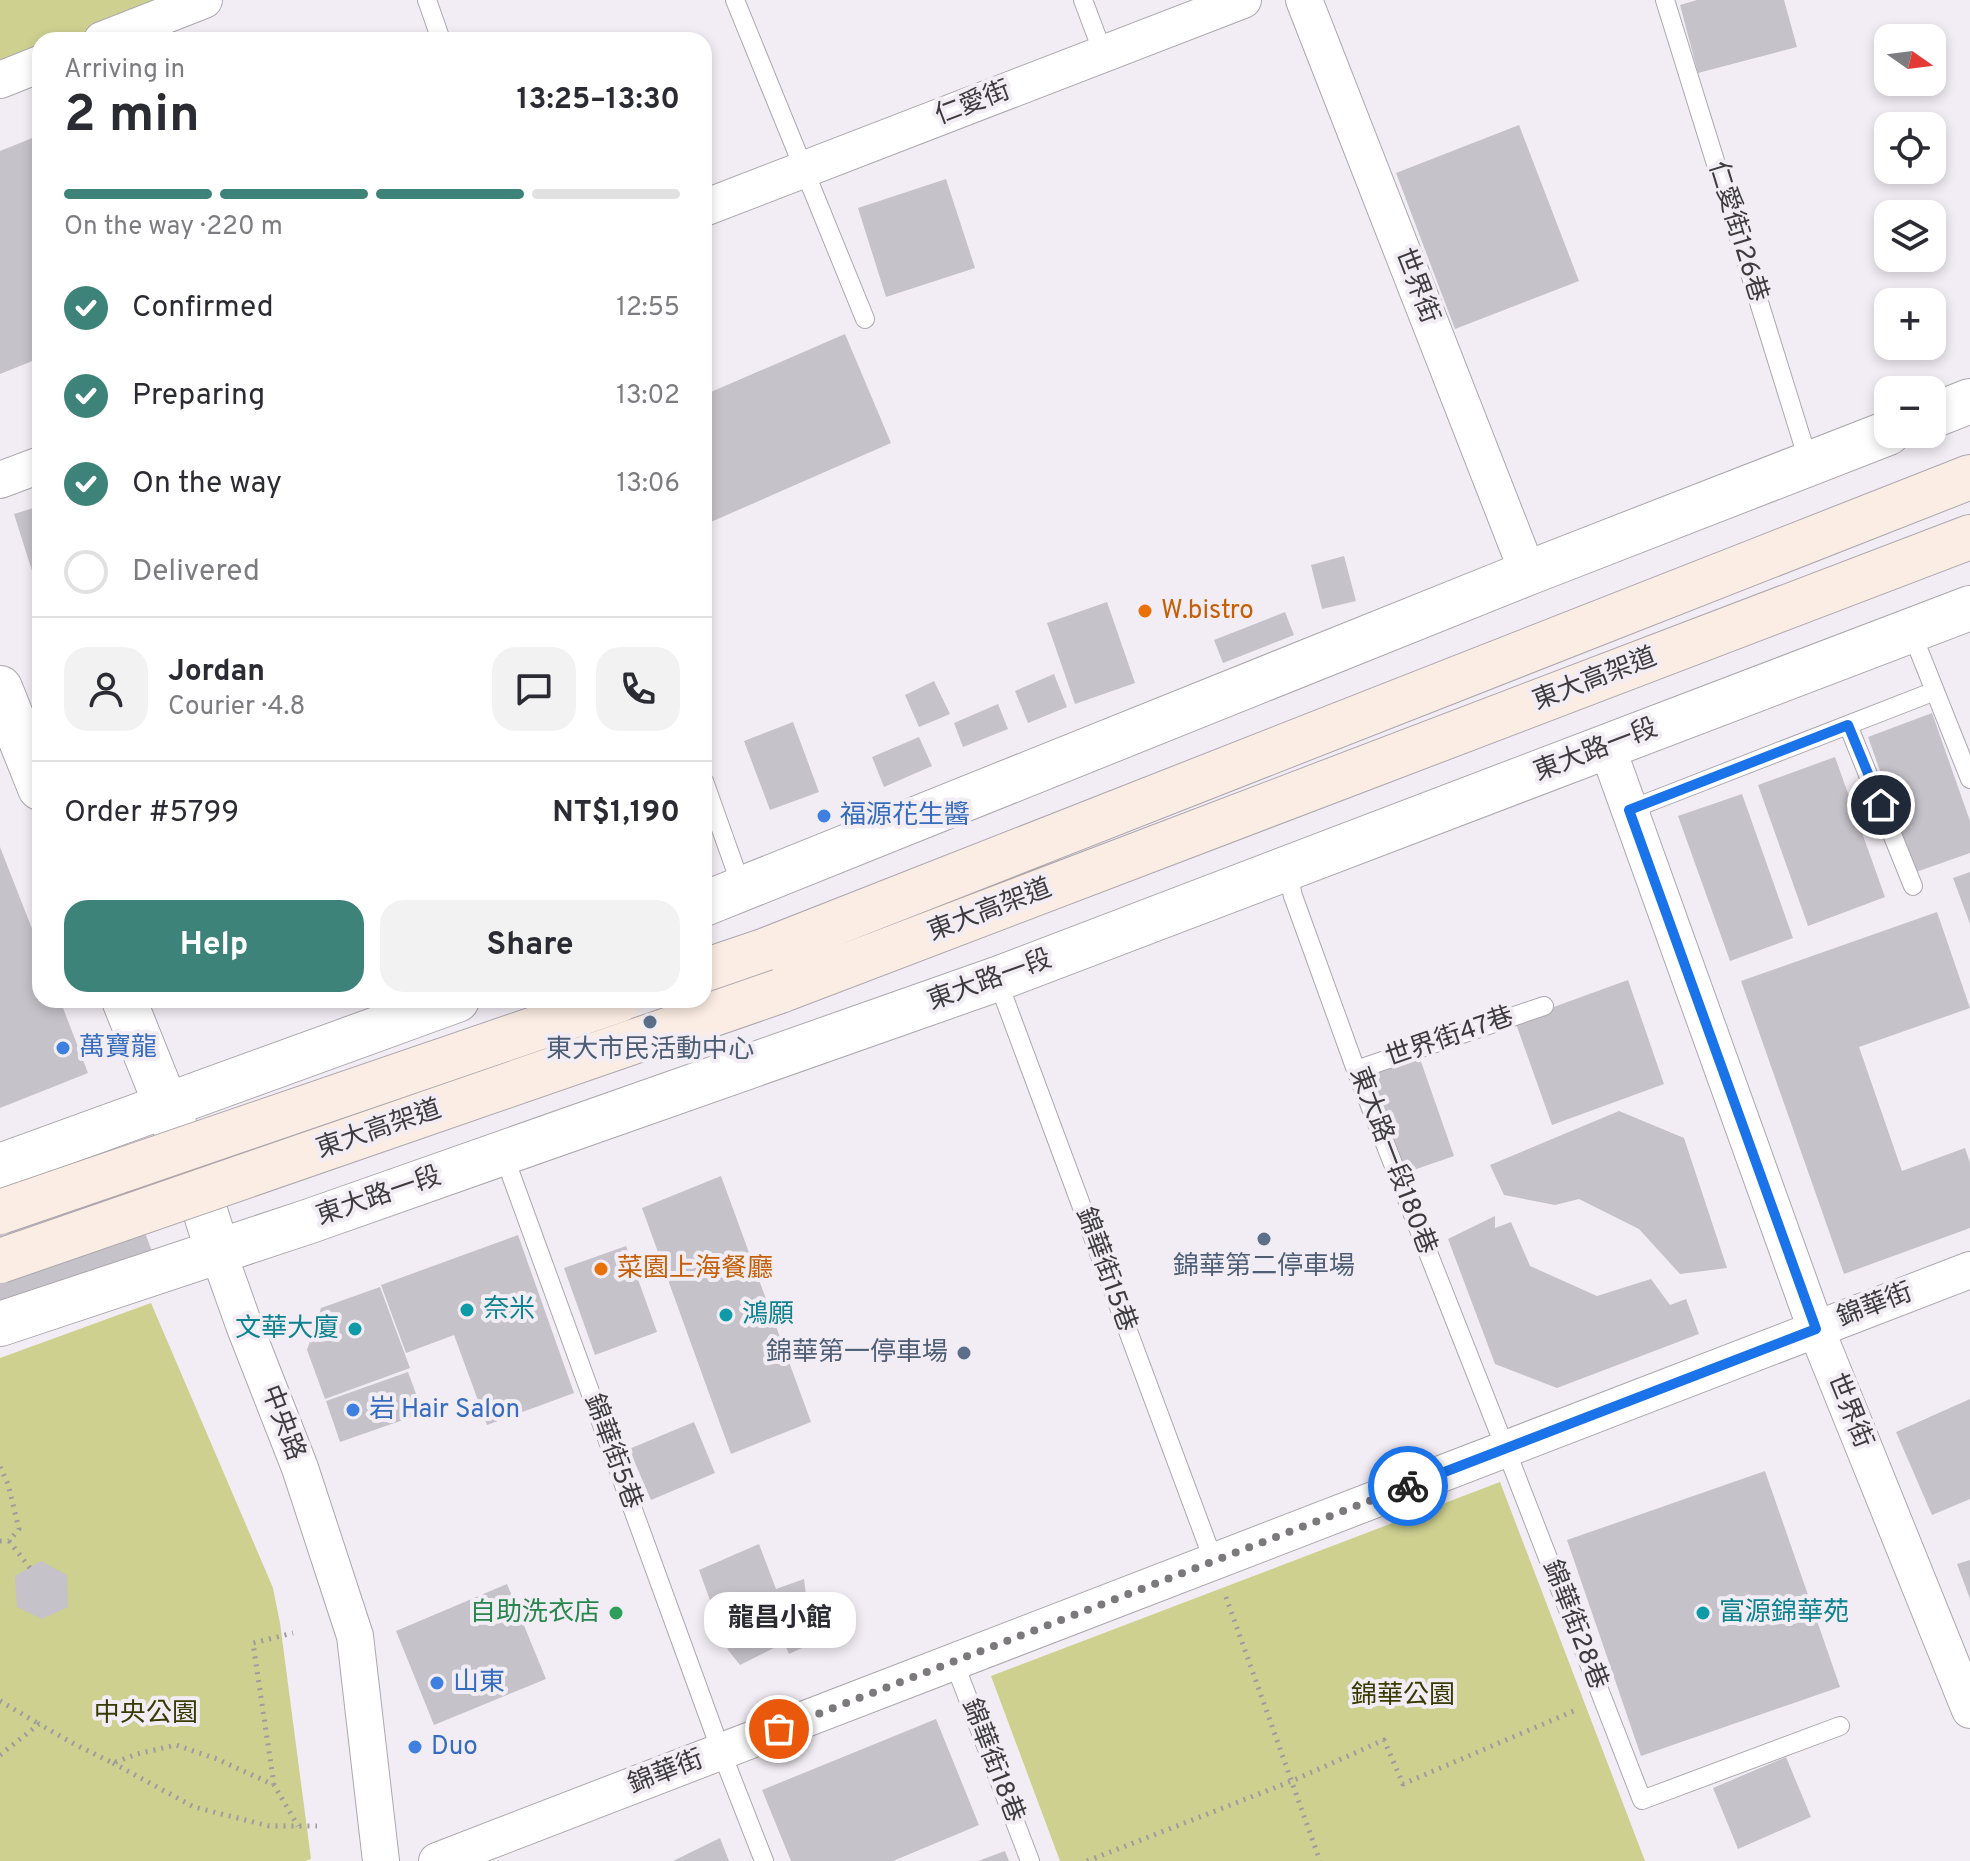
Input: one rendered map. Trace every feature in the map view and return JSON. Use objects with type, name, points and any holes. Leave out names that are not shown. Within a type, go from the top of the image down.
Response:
[{"type":"main road","name":"東大高架道","points":[[712,968],[766,950],[1970,477]]},
{"type":"main road","name":"東大高架道","points":[[0,1261],[780,991],[1970,537]]},
{"type":"main road","name":"東大高架道","points":[[0,1212],[596,1008]]},
{"type":"street","points":[[129,32],[204,0]]},
{"type":"street","name":"仁愛街","points":[[712,205],[1243,0]]},
{"type":"street","name":"世界街","points":[[1304,0],[1528,573]]},
{"type":"street","points":[[0,80],[32,67]]},
{"type":"street","points":[[1946,410],[1970,401]]},
{"type":"street","points":[[723,896],[1528,573],[1874,438]]},
{"type":"street","points":[[0,480],[32,468]]},
{"type":"street","name":"東大路一段","points":[[0,1324],[218,1252],[997,979],[1970,608]]},
{"type":"street","points":[[0,688],[32,768]]},
{"type":"street","name":"世界街","points":[[1607,747],[1816,1329],[1970,1710]]},
{"type":"street","name":"中央路","points":[[127,1008],[300,1468],[355,1636],[381,1861]]},
{"type":"street","points":[[0,1166],[435,1008]]},
{"type":"street","name":"錦華街","points":[[437,1861],[1970,1270]]},
{"type":"lane","points":[[427,0],[438,32]]},
{"type":"lane","points":[[735,0],[865,319]]},
{"type":"lane","points":[[1083,0],[1103,53]]},
{"type":"lane","name":"仁愛街126巷","points":[[1665,0],[1809,463]]},
{"type":"lane","points":[[1911,631],[1970,779]]},
{"type":"lane","points":[[1629,810],[1935,691]]},
{"type":"lane","points":[[1848,725],[1913,886]]},
{"type":"lane","points":[[712,829],[723,896]]},
{"type":"lane","name":"東大路一段180巷","points":[[1287,869],[1293,896],[1356,1070],[1506,1450]]},
{"type":"lane","name":"錦華街15巷","points":[[997,979],[1214,1562]]},
{"type":"lane","name":"世界街47巷","points":[[1356,1070],[1544,1006]]},
{"type":"lane","name":"錦華街5巷","points":[[503,1153],[764,1861]]},
{"type":"lane","points":[[144,1230],[192,1181]]},
{"type":"lane","name":"錦華街28巷","points":[[1506,1450],[1642,1800],[1840,1726]]},
{"type":"lane","name":"錦華街18巷","points":[[954,1662],[1030,1861]]},
{"type":"path","points":[[0,1467],[8,1484],[19,1529],[9,1541]]},
{"type":"path","points":[[0,1541],[9,1541]]},
{"type":"path","points":[[9,1541],[30,1568]]},
{"type":"path","points":[[1214,1562],[1320,1861]]},
{"type":"path","points":[[293,1633],[253,1643],[274,1785],[298,1826]]},
{"type":"path","points":[[1087,1861],[1292,1781],[1384,1740],[1403,1784],[1603,1699]]},
{"type":"path","points":[[0,1701],[194,1807],[269,1826],[317,1826]]},
{"type":"path","points":[[0,1755],[39,1724]]},
{"type":"path","points":[[113,1763],[176,1745],[217,1759],[274,1785]]},
{"type":"green space","points":[[0,0],[203,0],[122,32],[32,32],[32,67],[0,80]]},
{"type":"green space","name":"中央公園","points":[[151,1303],[273,1588],[311,1859],[305,1861],[0,1861],[0,1358]]},
{"type":"green space","name":"錦華公園","points":[[1500,1482],[1645,1861],[1060,1861],[991,1676]]},
{"type":"building","points":[[1697,0],[1784,0],[1797,47],[1698,73],[1680,5]]},
{"type":"building","points":[[1519,125],[1579,281],[1455,329],[1396,173]]},
{"type":"building","points":[[32,138],[32,361],[0,374],[0,151]]},
{"type":"building","points":[[946,179],[975,268],[886,297],[858,208]]},
{"type":"building","points":[[845,334],[891,443],[712,521],[712,392]]},
{"type":"building","points":[[32,508],[32,571],[14,514]]},
{"type":"building","points":[[1344,556],[1356,601],[1322,609],[1311,565]]},
{"type":"building","points":[[1107,602],[1135,683],[1075,704],[1047,623]]},
{"type":"building","points":[[1285,612],[1294,635],[1223,663],[1214,640]]},
{"type":"building","points":[[1054,674],[1067,707],[1028,723],[1015,691]]},
{"type":"building","points":[[934,681],[950,714],[919,727],[905,695]]},
{"type":"building","points":[[998,704],[1008,729],[963,747],[954,723]]},
{"type":"building","points":[[1932,713],[1970,821],[1970,853],[1916,872],[1868,737]]},
{"type":"building","points":[[793,722],[819,792],[770,810],[744,741]]},
{"type":"building","points":[[919,737],[932,766],[884,787],[872,757]]},
{"type":"building","points":[[1835,757],[1885,897],[1808,926],[1758,785]]},
{"type":"building","points":[[1742,794],[1793,938],[1730,961],[1678,816]]},
{"type":"building","points":[[0,847],[32,929],[32,1008],[63,1008],[88,1073],[0,1108]]},
{"type":"building","points":[[1970,872],[1970,924],[1953,878]]},
{"type":"building","points":[[1937,912],[1970,1008],[1859,1047],[1902,1171],[1965,1148],[1970,1163],[1970,1228],[1844,1274],[1741,981]]},
{"type":"building","points":[[1628,980],[1664,1084],[1552,1125],[1515,1021]]},
{"type":"building","points":[[1419,1056],[1454,1156],[1405,1173],[1370,1073]]},
{"type":"building","points":[[1619,1111],[1684,1138],[1727,1268],[1680,1274],[1639,1229],[1579,1199],[1555,1205],[1504,1195],[1490,1165]]},
{"type":"building","name":"鴻願","points":[[721,1176],[811,1422],[731,1454],[642,1208]]},
{"type":"building","points":[[134,1185],[153,1254],[0,1309],[0,1202]]},
{"type":"building","points":[[1495,1216],[1495,1228],[1511,1222],[1530,1266],[1597,1296],[1651,1279],[1670,1305],[1686,1299],[1699,1334],[1557,1388],[1495,1364],[1448,1239]]},
{"type":"building","name":"奈米","points":[[518,1235],[574,1393],[487,1425],[454,1335],[406,1353],[381,1285]]},
{"type":"building","points":[[626,1246],[657,1332],[595,1355],[564,1268]]},
{"type":"building","name":"文華大廈","points":[[380,1287],[410,1368],[325,1399],[307,1350],[321,1308]]},
{"type":"building","points":[[408,1372],[423,1413],[340,1442],[326,1401]]},
{"type":"building","points":[[1970,1399],[1970,1499],[1932,1515],[1896,1432]]},
{"type":"building","points":[[694,1422],[715,1473],[651,1500],[629,1449]]},
{"type":"building","name":"富源錦華苑","points":[[1765,1471],[1840,1687],[1641,1756],[1567,1540]]},
{"type":"building","points":[[759,1544],[776,1589],[804,1579],[807,1603],[819,1592],[830,1635],[789,1654],[784,1643],[740,1665],[728,1650],[699,1570]]},
{"type":"building","points":[[1970,1560],[1970,1599],[1957,1564]]},
{"type":"building","points":[[41,1561],[67,1575],[68,1607],[42,1619],[17,1607],[15,1576]]},
{"type":"building","points":[[507,1584],[546,1679],[434,1725],[396,1631]]},
{"type":"building","points":[[936,1719],[979,1825],[893,1861],[791,1861],[762,1790]]},
{"type":"building","points":[[1786,1757],[1811,1817],[1738,1849],[1713,1788]]},
{"type":"building","points":[[720,1838],[729,1861],[673,1861]]},
{"type":"building","points":[[1005,1851],[1009,1861],[978,1861]]},
{"type":"way so far","points":[[779,1729],[1408,1486]]},
{"type":"place","name":"W.bistro","points":[[1145,611]]},
{"type":"place","name":"福源花生醬","points":[[824,816]]},
{"type":"place","name":"東大市民活動中心","points":[[650,1022]]},
{"type":"place","name":"萬寶龍","points":[[63,1048]]},
{"type":"place","name":"錦華第二停車場","points":[[1264,1239]]},
{"type":"place","name":"菜園上海餐廳","points":[[601,1269]]},
{"type":"place","name":"奈米","points":[[467,1310]]},
{"type":"place","name":"鴻願","points":[[726,1315]]},
{"type":"place","name":"文華大廈","points":[[355,1329]]},
{"type":"place","name":"錦華第一停車場","points":[[964,1353]]},
{"type":"place","name":"岩 Hair Salon","points":[[353,1410]]},
{"type":"place","name":"自助洗衣店","points":[[616,1613]]},
{"type":"place","name":"富源錦華苑","points":[[1703,1613]]},
{"type":"place","name":"山東","points":[[437,1683]]},
{"type":"place","name":"龍昌小館","points":[[779,1729]]},
{"type":"place","name":"Duo","points":[[415,1747]]},
{"type":"route","points":[[1408,1486],[1816,1329],[1629,810],[1848,725],[1881,805]]}]
